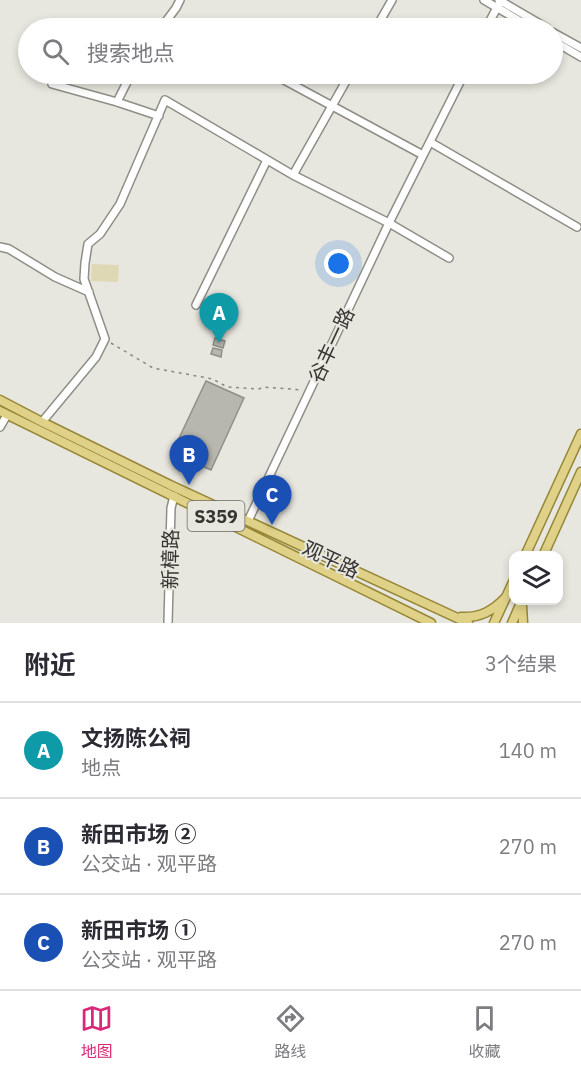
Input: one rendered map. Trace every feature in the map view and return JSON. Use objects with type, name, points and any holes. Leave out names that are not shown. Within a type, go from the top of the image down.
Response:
[{"type":"main road","name":"观平路","points":[[0,400],[170,485],[468,623]]},
{"type":"main road","name":"观平路","points":[[3,413],[431,623]]},
{"type":"main road","points":[[527,551],[581,434]]},
{"type":"main road","points":[[545,551],[580,476]]},
{"type":"main road","points":[[494,623],[509,590]]},
{"type":"main road","points":[[452,615],[463,617],[482,615],[498,606],[506,597]]},
{"type":"main road","points":[[512,623],[521,605]]},
{"type":"main road","points":[[523,605],[523,623]]},
{"type":"street","points":[[168,18],[180,0]]},
{"type":"street","points":[[176,8],[186,0]]},
{"type":"street","points":[[382,18],[392,0]]},
{"type":"street","points":[[484,0],[499,3],[528,18]]},
{"type":"street","points":[[491,18],[499,3]]},
{"type":"street","points":[[499,3],[519,18]]},
{"type":"street","points":[[563,38],[581,48]]},
{"type":"street","points":[[563,46],[581,57]]},
{"type":"street","points":[[52,84],[159,116]]},
{"type":"street","points":[[117,102],[126,84]]},
{"type":"street","points":[[291,84],[423,155]]},
{"type":"street","points":[[293,176],[344,84]]},
{"type":"street","name":"谷丰一路","points":[[248,521],[389,223],[459,84]]},
{"type":"street","points":[[42,422],[96,357],[105,339],[84,279],[88,244],[100,234],[120,204],[165,100],[293,176],[389,223],[449,258]]},
{"type":"street","points":[[430,142],[577,227]]},
{"type":"street","points":[[196,305],[267,160]]},
{"type":"street","points":[[0,247],[9,249],[55,277],[89,292]]},
{"type":"street","points":[[0,427],[3,413]]},
{"type":"street","name":"新樟路","points":[[168,623],[171,508],[174,496]]},
{"type":"path","points":[[105,339],[153,368],[213,379],[227,387],[309,391]]},
{"type":"shaded area","points":[[92,264],[119,265],[118,282],[91,281]]},
{"type":"building","points":[[215,338],[225,341],[223,348],[213,345]]},
{"type":"building","points":[[213,348],[222,350],[221,357],[211,354]]},
{"type":"building","points":[[206,381],[244,398],[211,470],[172,453]]},
{"type":"place","name":"文扬陈公祠","points":[[219,343]]},
{"type":"place","name":"新田市场 ②","points":[[189,485]]},
{"type":"place","name":"新田市场 ①","points":[[272,525]]}]
